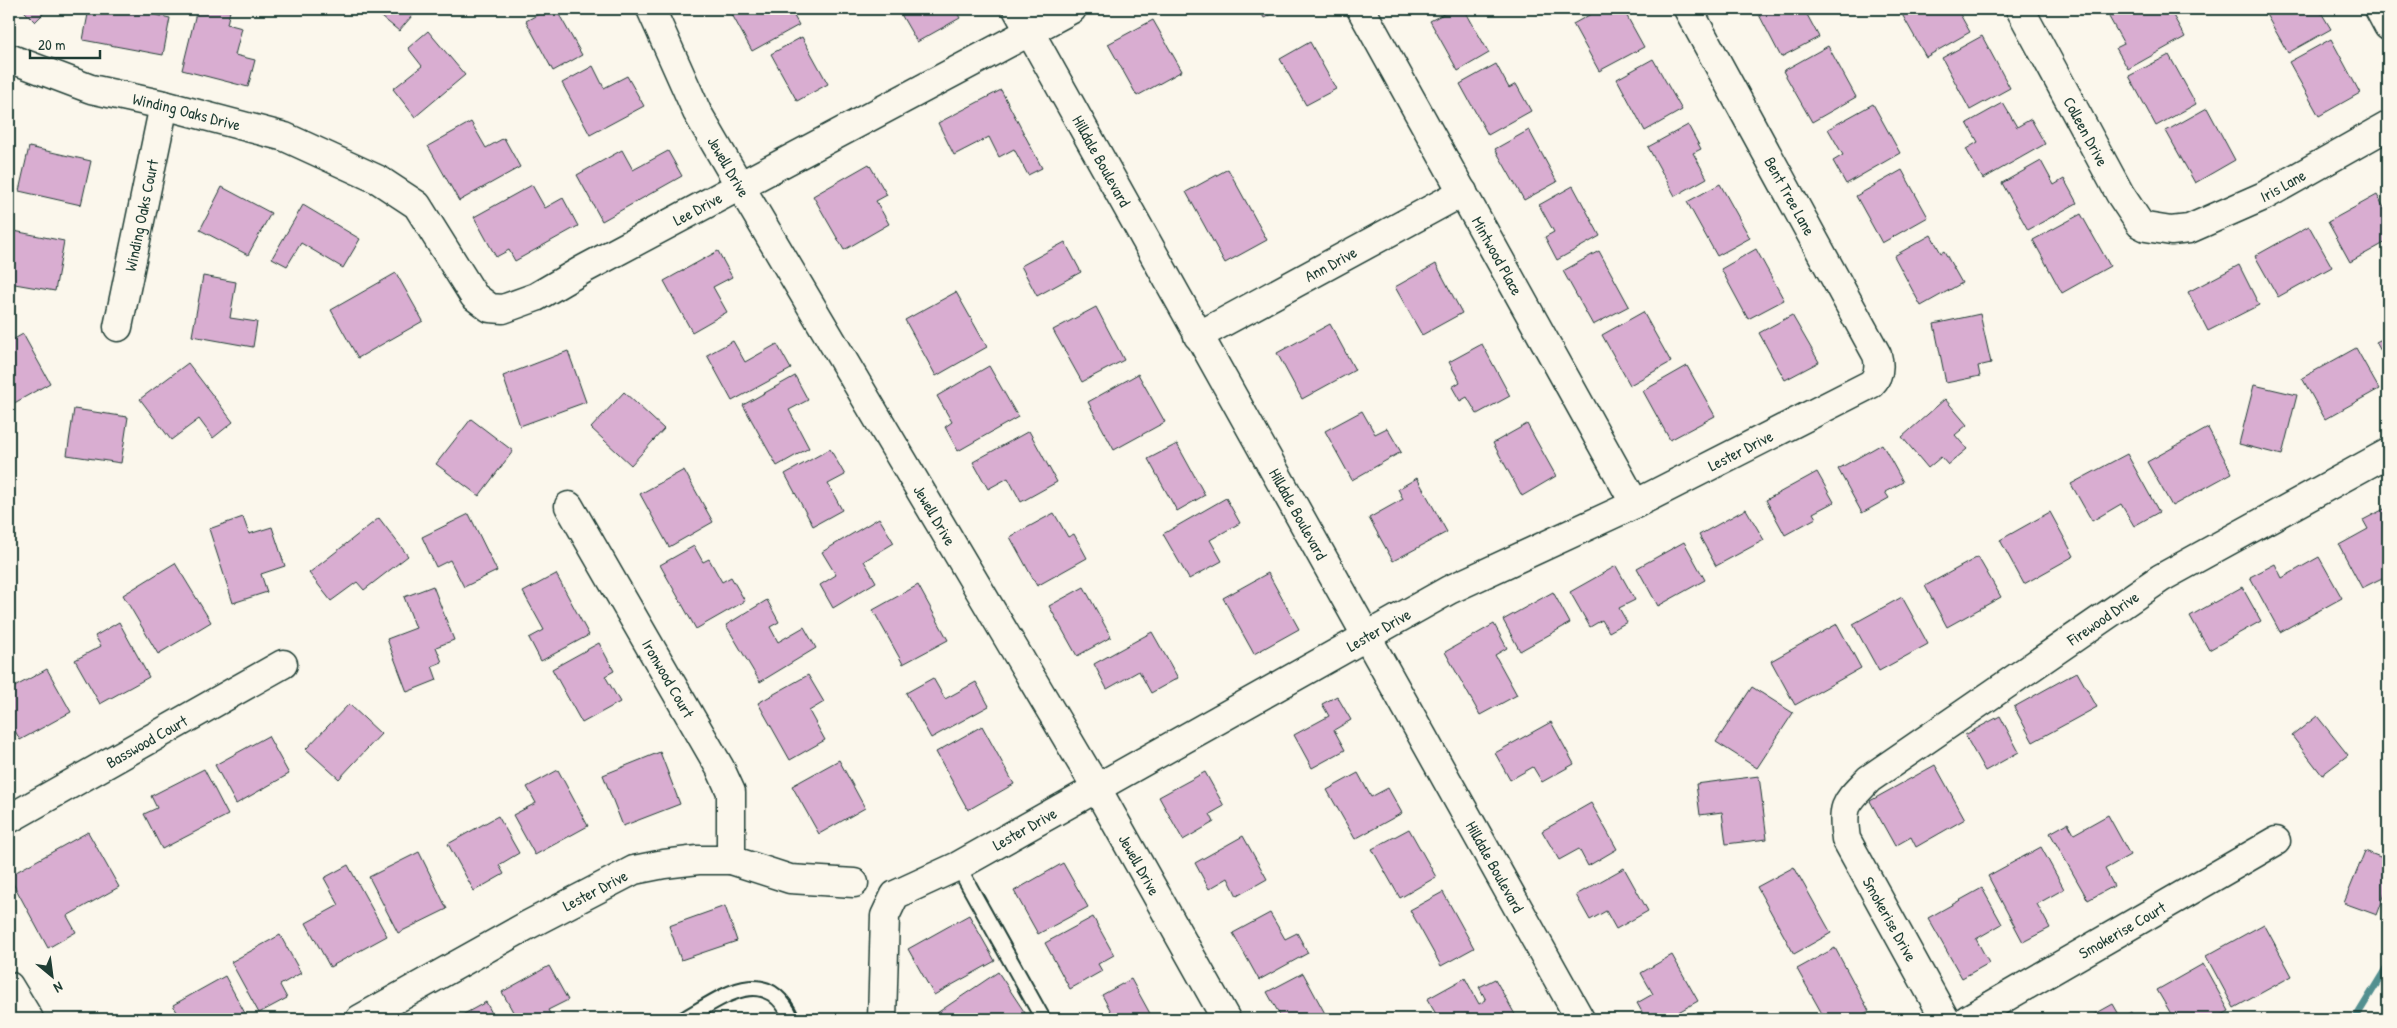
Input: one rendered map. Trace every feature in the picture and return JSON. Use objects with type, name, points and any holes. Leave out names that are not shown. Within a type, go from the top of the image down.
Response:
[{"type":"street","name":"Jewell Drive","points":[[651,9],[697,112],[1096,787],[1226,1019]]},
{"type":"street","name":"Lee Drive","points":[[362,172],[379,180],[417,205],[474,296],[490,308],[503,308],[536,297],[584,268],[740,186],[1023,20],[1072,9]]},
{"type":"street","name":"Mintwood Place","points":[[1361,9],[1464,192],[1634,504]]},
{"type":"street","name":"Bent Tree Lane","points":[[1688,9],[1877,354],[1879,364],[1877,378],[1870,384]]},
{"type":"street","name":"Colleen Drive","points":[[2020,9],[2120,194],[2140,224],[2146,227],[2171,231]]},
{"type":"street","points":[[2379,9],[2388,26]]},
{"type":"street","name":"Hilldale Boulevard","points":[[1023,20],[1580,1019]]},
{"type":"street","name":"Winding Oaks Drive","points":[[9,58],[91,89],[164,105],[285,137],[362,172]]},
{"type":"street","name":"Winding Oaks Court","points":[[118,327],[164,105]]},
{"type":"street","name":"Iris Lane","points":[[2171,231],[2189,229],[2264,196],[2388,126]]},
{"type":"street","name":"Ann Drive","points":[[1198,336],[1464,192]]},
{"type":"street","name":"Lester Drive","points":[[882,1019],[885,916],[895,895],[958,866],[1449,590],[1634,504],[1870,384]]},
{"type":"street","name":"Firewood Drive","points":[[1843,817],[1846,802],[1869,778],[2161,578],[2388,453]]},
{"type":"street","name":"Ironwood Court","points":[[569,506],[720,768],[730,792],[731,860]]},
{"type":"street","name":"Basswood Court","points":[[9,819],[283,664]]},
{"type":"street","name":"Smokerise Drive","points":[[1843,817],[1846,839],[1945,1019]]},
{"type":"street","name":"Smokerise Court","points":[[1968,1019],[2276,841]]},
{"type":"street","name":"Lester Drive","points":[[360,1019],[528,925],[634,870],[698,860],[731,860],[790,878],[854,883]]},
{"type":"street","points":[[9,986],[29,1019]]},
{"type":"lane","points":[[958,866],[1043,1019]]},
{"type":"lane","points":[[684,1019],[732,992],[756,986],[775,994],[792,1019]]},
{"type":"building","points":[[22,9],[48,9],[35,22]]},
{"type":"building","points":[[89,9],[130,9],[170,18],[163,55],[83,40]]},
{"type":"building","points":[[197,9],[230,11],[227,24],[242,28],[235,55],[255,60],[248,87],[182,70]]},
{"type":"building","points":[[372,9],[418,9],[399,31]]},
{"type":"building","points":[[548,9],[556,9],[582,55],[553,71],[526,21]]},
{"type":"building","points":[[729,9],[790,9],[799,25],[752,51]]},
{"type":"building","points":[[898,9],[955,9],[960,18],[917,42]]},
{"type":"building","points":[[1259,9],[1282,9],[1264,18]]},
{"type":"building","points":[[1453,9],[1464,9],[1489,53],[1458,71],[1430,21]]},
{"type":"building","points":[[1600,9],[1623,9],[1644,47],[1599,71],[1573,24]]},
{"type":"building","points":[[1756,9],[1804,9],[1819,37],[1781,57]]},
{"type":"building","points":[[1899,9],[1957,9],[1970,32],[1926,57]]},
{"type":"building","points":[[2093,9],[2105,9],[2096,14]]},
{"type":"building","points":[[2124,9],[2159,9],[2163,15],[2170,10],[2185,37],[2128,69],[2116,48],[2124,44],[2109,17]]},
{"type":"building","points":[[2263,9],[2319,9],[2331,29],[2288,53]]},
{"type":"building","points":[[1153,20],[1182,71],[1137,96],[1108,44]]},
{"type":"building","points":[[428,31],[465,75],[415,117],[393,89],[422,66],[408,48]]},
{"type":"building","points":[[1982,36],[2010,88],[1970,110],[1942,58]]},
{"type":"building","points":[[802,37],[828,84],[797,101],[771,54]]},
{"type":"building","points":[[2331,39],[2360,93],[2319,116],[2289,62]]},
{"type":"building","points":[[1310,42],[1336,89],[1306,105],[1280,59]]},
{"type":"building","points":[[1828,46],[1856,97],[1812,122],[1783,71]]},
{"type":"building","points":[[2169,55],[2196,104],[2156,126],[2129,76]]},
{"type":"building","points":[[1653,59],[1682,110],[1645,131],[1617,79]]},
{"type":"building","points":[[1496,64],[1509,88],[1516,84],[1531,111],[1488,135],[1460,84]]},
{"type":"building","points":[[593,66],[604,88],[627,76],[644,106],[590,135],[562,83]]},
{"type":"building","points":[[1001,90],[1042,168],[1028,175],[1014,149],[999,157],[989,137],[954,155],[938,123]]},
{"type":"building","points":[[2003,103],[2017,127],[2031,119],[2045,144],[1983,179],[1966,149],[1978,142],[1967,123]]},
{"type":"building","points":[[1873,104],[1900,153],[1846,184],[1833,161],[1843,155],[1828,129]]},
{"type":"building","points":[[2207,108],[2235,160],[2195,183],[2166,131]]},
{"type":"building","points":[[471,122],[486,148],[504,138],[520,167],[459,201],[428,146]]},
{"type":"building","points":[[1688,125],[1701,149],[1693,153],[1707,178],[1675,196],[1648,147]]},
{"type":"building","points":[[1529,130],[1557,182],[1524,200],[1495,149]]},
{"type":"building","points":[[29,147],[91,161],[81,205],[19,191]]},
{"type":"building","points":[[622,150],[633,170],[668,151],[682,176],[602,221],[577,175]]},
{"type":"building","points":[[2041,161],[2054,185],[2064,179],[2077,203],[2028,230],[2002,183]]},
{"type":"building","points":[[869,164],[887,195],[876,201],[889,224],[844,250],[813,196]]},
{"type":"building","points":[[1228,169],[1267,240],[1225,263],[1186,192]]},
{"type":"building","points":[[1902,170],[1928,217],[1882,243],[1856,196]]},
{"type":"building","points":[[1720,184],[1750,238],[1717,256],[1687,202]]},
{"type":"building","points":[[532,185],[545,208],[563,198],[578,226],[515,261],[509,250],[496,257],[474,217]]},
{"type":"building","points":[[1573,186],[1600,236],[1557,260],[1545,237],[1554,232],[1539,205]]},
{"type":"building","points":[[222,187],[271,213],[248,255],[200,230]]},
{"type":"building","points":[[2377,195],[2388,215],[2388,241],[2350,262],[2328,222]]},
{"type":"building","points":[[303,205],[360,239],[343,268],[301,243],[287,266],[272,258]]},
{"type":"building","points":[[2081,214],[2110,266],[2062,293],[2033,240]]},
{"type":"building","points":[[2309,226],[2332,267],[2278,297],[2255,256]]},
{"type":"building","points":[[9,230],[64,241],[55,291],[9,283]]},
{"type":"building","points":[[1931,235],[1941,253],[1944,251],[1962,283],[1921,306],[1894,256]]},
{"type":"building","points":[[1065,242],[1081,272],[1037,296],[1021,266]]},
{"type":"building","points":[[1756,249],[1784,300],[1748,319],[1721,269]]},
{"type":"building","points":[[718,251],[732,277],[713,287],[727,312],[692,332],[664,281]]},
{"type":"building","points":[[1599,251],[1629,306],[1593,325],[1563,271]]},
{"type":"building","points":[[1436,264],[1462,313],[1422,335],[1395,287]]},
{"type":"building","points":[[2239,265],[2259,305],[2208,331],[2188,292]]},
{"type":"building","points":[[396,273],[423,321],[358,358],[331,310]]},
{"type":"building","points":[[203,276],[236,282],[230,318],[257,322],[253,347],[192,336]]},
{"type":"building","points":[[956,292],[987,347],[936,376],[905,320]]},
{"type":"building","points":[[1096,307],[1124,360],[1082,382],[1053,330]]},
{"type":"building","points":[[1643,312],[1671,362],[1630,385],[1602,335]]},
{"type":"building","points":[[1980,314],[1991,363],[1978,366],[1980,376],[1946,383],[1934,324]]},
{"type":"building","points":[[1792,315],[1819,362],[1785,380],[1759,333]]},
{"type":"building","points":[[1330,324],[1355,370],[1302,399],[1277,353]]},
{"type":"building","points":[[23,334],[50,383],[9,406],[9,342]]},
{"type":"building","points":[[2388,336],[2388,364],[2376,342]]},
{"type":"building","points":[[733,341],[745,362],[777,344],[791,369],[732,401],[707,355]]},
{"type":"building","points":[[1482,344],[1510,396],[1477,414],[1467,397],[1460,401],[1452,387],[1460,382],[1449,362]]},
{"type":"building","points":[[2356,348],[2379,389],[2325,419],[2302,378]]},
{"type":"building","points":[[568,351],[586,402],[520,426],[503,376]]},
{"type":"building","points":[[188,363],[233,422],[213,438],[199,419],[171,440],[140,399]]},
{"type":"building","points":[[989,366],[1018,417],[958,451],[945,427],[952,422],[937,396]]},
{"type":"building","points":[[1687,366],[1715,416],[1670,440],[1643,391]]},
{"type":"building","points":[[1138,374],[1165,422],[1114,450],[1088,402]]},
{"type":"building","points":[[795,376],[808,400],[789,410],[809,448],[777,466],[743,405]]},
{"type":"building","points":[[2254,385],[2297,395],[2282,455],[2239,444]]},
{"type":"building","points":[[624,392],[664,429],[631,465],[591,428]]},
{"type":"building","points":[[1945,399],[1967,425],[1955,435],[1967,449],[1948,465],[1941,457],[1928,468],[1902,437]]},
{"type":"building","points":[[74,409],[128,417],[121,463],[67,455]]},
{"type":"building","points":[[1362,411],[1375,434],[1387,428],[1401,452],[1352,480],[1325,431]]},
{"type":"building","points":[[471,419],[513,451],[479,496],[436,464]]},
{"type":"building","points":[[1527,424],[1556,476],[1522,496],[1493,443]]},
{"type":"building","points":[[2208,428],[2232,473],[2172,506],[2147,462]]},
{"type":"building","points":[[1029,431],[1057,482],[1021,502],[1008,478],[988,489],[973,462]]},
{"type":"building","points":[[1177,444],[1205,495],[1177,511],[1148,459]]},
{"type":"building","points":[[1882,444],[1903,482],[1885,492],[1889,498],[1862,513],[1838,469]]},
{"type":"building","points":[[830,449],[845,475],[828,484],[842,510],[813,526],[785,474]]},
{"type":"building","points":[[2127,454],[2159,512],[2134,526],[2121,504],[2092,521],[2071,484]]},
{"type":"building","points":[[684,470],[713,522],[669,547],[640,494]]},
{"type":"building","points":[[1817,472],[1834,502],[1813,513],[1816,518],[1785,535],[1766,500]]},
{"type":"building","points":[[1417,478],[1447,532],[1393,561],[1369,518],[1403,499],[1398,489]]},
{"type":"building","points":[[1226,498],[1240,523],[1210,540],[1222,561],[1189,579],[1163,534]]},
{"type":"building","points":[[2388,507],[2388,575],[2362,588],[2339,545],[2368,529],[2363,520]]},
{"type":"building","points":[[1746,509],[1764,540],[1716,566],[1699,535]]},
{"type":"building","points":[[2050,512],[2074,556],[2024,584],[2000,540]]},
{"type":"building","points":[[1054,513],[1068,537],[1074,534],[1087,558],[1037,586],[1010,537]]},
{"type":"building","points":[[469,514],[497,571],[464,587],[450,560],[436,567],[422,537]]},
{"type":"building","points":[[243,517],[249,534],[272,527],[285,566],[261,574],[267,592],[233,603],[209,529]]},
{"type":"building","points":[[379,518],[408,556],[364,590],[357,582],[331,601],[309,573]]},
{"type":"building","points":[[879,518],[894,543],[864,561],[876,582],[833,608],[820,585],[836,575],[822,552]]},
{"type":"building","points":[[1684,542],[1705,580],[1658,606],[1637,568]]},
{"type":"building","points":[[694,546],[703,562],[709,559],[722,582],[731,577],[745,601],[696,629],[660,565]]},
{"type":"building","points":[[1978,557],[2001,597],[1947,627],[1925,586]]},
{"type":"building","points":[[2319,557],[2342,598],[2280,632],[2250,577],[2275,564],[2282,578]]},
{"type":"building","points":[[175,563],[211,622],[158,654],[123,595]]},
{"type":"building","points":[[1616,566],[1635,600],[1619,608],[1627,622],[1609,632],[1602,620],[1590,627],[1570,592]]},
{"type":"building","points":[[1268,573],[1299,629],[1254,654],[1223,598]]},
{"type":"building","points":[[556,574],[589,635],[541,661],[529,638],[544,630],[523,592]]},
{"type":"building","points":[[918,585],[948,640],[903,664],[873,610]]},
{"type":"building","points":[[433,586],[454,640],[436,647],[442,662],[432,666],[437,680],[407,692],[387,639],[416,628],[404,597]]},
{"type":"building","points":[[1084,587],[1111,637],[1077,656],[1049,606]]},
{"type":"building","points":[[2242,587],[2261,621],[2209,650],[2190,616]]},
{"type":"building","points":[[1553,592],[1570,623],[1520,651],[1503,620]]},
{"type":"building","points":[[1902,597],[1928,644],[1879,671],[1853,624]]},
{"type":"building","points":[[767,600],[779,622],[770,627],[778,642],[804,627],[816,648],[760,682],[726,625]]},
{"type":"building","points":[[119,622],[149,677],[100,704],[75,660],[101,646],[95,636]]},
{"type":"building","points":[[1494,624],[1507,648],[1495,655],[1517,695],[1480,715],[1445,652]]},
{"type":"building","points":[[1837,624],[1861,668],[1795,705],[1771,661]]},
{"type":"building","points":[[1152,632],[1178,678],[1151,693],[1139,671],[1107,689],[1094,664]]},
{"type":"building","points":[[599,643],[614,671],[605,676],[620,702],[582,723],[552,669]]},
{"type":"building","points":[[47,669],[71,712],[20,740],[9,720],[9,690]]},
{"type":"building","points":[[2077,672],[2097,707],[2033,742],[2014,707]]},
{"type":"building","points":[[808,675],[824,702],[809,711],[825,740],[790,760],[758,703]]},
{"type":"building","points":[[933,678],[945,699],[976,682],[989,706],[931,738],[906,693]]},
{"type":"building","points":[[1752,687],[1793,713],[1757,768],[1716,742]]},
{"type":"building","points":[[1337,696],[1351,720],[1334,730],[1345,750],[1312,768],[1294,735],[1329,716],[1322,704]]},
{"type":"building","points":[[349,704],[381,734],[339,779],[306,749]]},
{"type":"building","points":[[2000,716],[2019,752],[1985,771],[1965,735]]},
{"type":"building","points":[[2317,716],[2348,755],[2322,775],[2292,736]]},
{"type":"building","points":[[1551,722],[1574,764],[1542,782],[1533,767],[1510,780],[1495,753]]},
{"type":"building","points":[[982,726],[1014,784],[968,810],[936,752]]},
{"type":"building","points":[[268,736],[289,774],[236,804],[215,765]]},
{"type":"building","points":[[660,752],[680,804],[623,826],[603,775]]},
{"type":"building","points":[[839,760],[865,808],[819,834],[792,786]]},
{"type":"building","points":[[1935,765],[1965,819],[1916,847],[1911,837],[1895,846],[1870,801]]},
{"type":"building","points":[[204,769],[228,815],[162,849],[144,814],[157,808],[151,796]]},
{"type":"building","points":[[558,770],[588,826],[535,855],[513,815],[536,803],[527,787]]},
{"type":"building","points":[[1205,772],[1224,806],[1210,814],[1214,822],[1183,840],[1159,797]]},
{"type":"building","points":[[1358,773],[1371,797],[1388,788],[1402,813],[1355,839],[1327,790]]},
{"type":"building","points":[[1759,776],[1767,839],[1726,844],[1722,812],[1700,815],[1696,784]]},
{"type":"building","points":[[1591,803],[1617,849],[1588,866],[1579,849],[1559,860],[1542,831]]},
{"type":"building","points":[[2108,815],[2130,855],[2105,869],[2114,886],[2088,900],[2050,833],[2068,823],[2074,834]]},
{"type":"building","points":[[498,816],[519,853],[499,865],[504,874],[474,891],[448,844]]},
{"type":"building","points":[[1409,829],[1436,877],[1400,898],[1372,849]]},
{"type":"building","points":[[88,832],[119,887],[67,916],[76,932],[48,948],[9,876]]},
{"type":"building","points":[[1243,836],[1267,879],[1237,896],[1228,878],[1209,889],[1195,863]]},
{"type":"building","points":[[2041,847],[2064,889],[2037,904],[2050,928],[2023,942],[1988,876]]},
{"type":"building","points":[[2365,851],[2388,860],[2388,886],[2377,915],[2344,903]]},
{"type":"building","points":[[419,852],[447,909],[398,933],[369,877]]},
{"type":"building","points":[[1063,863],[1088,907],[1038,934],[1014,891]]},
{"type":"building","points":[[348,865],[387,936],[330,967],[306,923],[339,905],[324,878]]},
{"type":"building","points":[[1794,867],[1831,933],[1794,954],[1757,887]]},
{"type":"building","points":[[1624,868],[1648,911],[1616,929],[1606,911],[1590,920],[1576,895]]},
{"type":"building","points":[[1982,888],[2002,924],[1976,939],[1989,963],[1962,978],[1928,918]]},
{"type":"building","points":[[1443,892],[1474,948],[1441,966],[1410,910]]},
{"type":"building","points":[[725,906],[737,941],[681,960],[669,926]]},
{"type":"building","points":[[1270,913],[1285,939],[1297,933],[1308,953],[1259,980],[1233,933]]},
{"type":"building","points":[[969,915],[995,961],[934,995],[908,949]]},
{"type":"building","points":[[1093,917],[1114,955],[1098,964],[1102,971],[1070,989],[1045,943]]},
{"type":"building","points":[[2264,924],[2292,976],[2234,1008],[2206,956]]},
{"type":"building","points":[[280,935],[301,973],[280,985],[287,998],[259,1013],[231,962]]},
{"type":"building","points":[[1835,948],[1869,1011],[1854,1019],[1825,1019],[1797,969]]},
{"type":"building","points":[[1672,955],[1698,1001],[1666,1019],[1646,1019],[1637,1003],[1653,994],[1641,973]]},
{"type":"building","points":[[2203,964],[2229,1011],[2215,1019],[2174,1019],[2157,990]]},
{"type":"building","points":[[549,966],[568,1000],[548,1010],[553,1019],[517,1019],[502,992]]},
{"type":"building","points":[[998,972],[1029,1019],[942,1019],[937,1013]]},
{"type":"building","points":[[1303,973],[1328,1019],[1282,1019],[1267,992]]},
{"type":"building","points":[[225,976],[247,1017],[243,1019],[181,1019],[173,1005]]},
{"type":"building","points":[[1465,978],[1479,1004],[1486,1000],[1479,987],[1495,979],[1517,1018],[1439,1019],[1427,999]]},
{"type":"building","points":[[1131,979],[1153,1019],[1115,1019],[1102,995]]},
{"type":"building","points":[[486,1002],[495,1019],[455,1019]]},
{"type":"building","points":[[2113,1004],[2121,1018],[2131,1012],[2135,1019],[2086,1019]]},
{"type":"waterway","points":[[2355,1019],[2388,965]]}]
